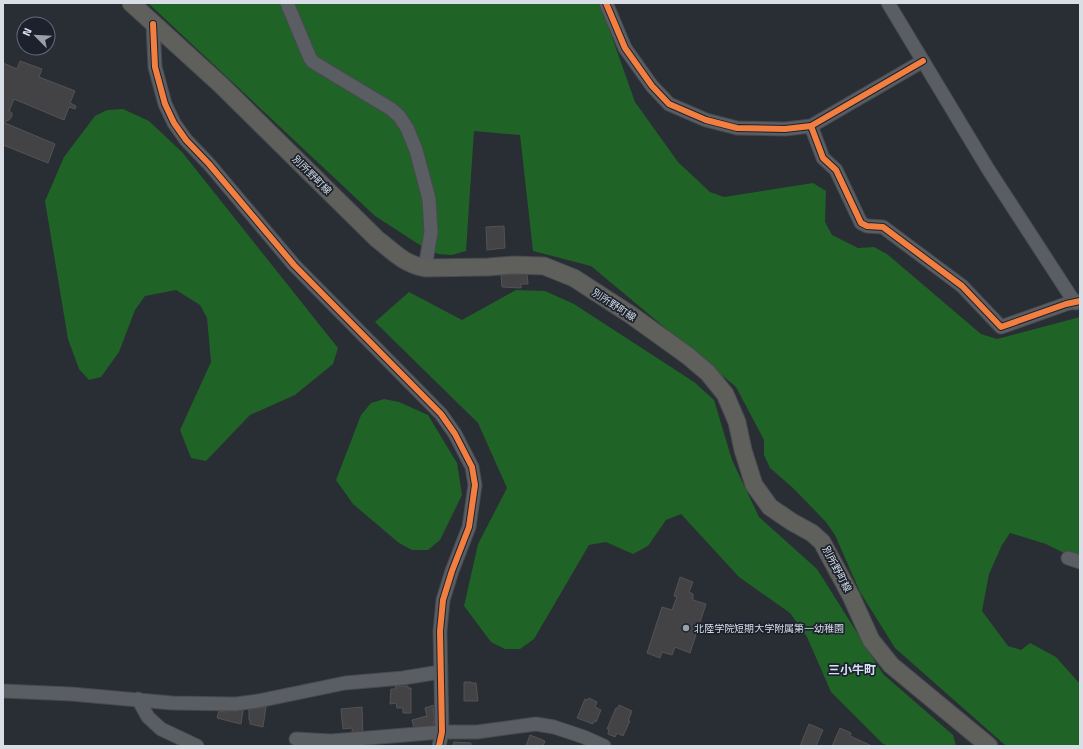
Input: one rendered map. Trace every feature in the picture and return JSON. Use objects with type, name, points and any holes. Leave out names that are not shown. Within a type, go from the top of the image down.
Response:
[{"type":"main road","name":"別所野町線","points":[[131,3],[221,85],[377,239],[403,260],[416,266],[426,268],[514,265],[544,266],[574,278],[688,356],[708,373],[725,394],[738,422],[743,450],[754,485],[770,507],[812,533],[822,542],[851,596],[871,640],[891,665],[989,746]]},
{"type":"street","points":[[287,3],[313,62],[391,109],[399,116],[407,128],[416,150],[429,199],[431,232],[426,268]]},
{"type":"street","points":[[606,3],[626,48],[652,86],[669,104],[706,120],[737,128],[785,129],[810,126],[924,61]]},
{"type":"street","points":[[810,126],[823,158],[836,170],[861,223],[867,226],[883,227],[962,286],[1001,326],[1066,304],[1077,302],[988,169],[888,3]]},
{"type":"street","points":[[153,24],[155,67],[165,104],[174,123],[186,140],[209,164],[294,265],[441,414],[455,434],[472,467],[475,485],[469,527],[452,571],[443,600],[440,631],[442,732],[439,746]]},
{"type":"street","points":[[3,691],[70,694],[172,703],[236,704],[258,702],[345,683],[403,678],[440,672]]},
{"type":"street","points":[[138,699],[148,717],[161,728],[197,746]]},
{"type":"street","points":[[296,739],[336,743],[442,732],[477,732],[536,724],[554,726],[604,746]]},
{"type":"green space","points":[[148,3],[600,3],[635,102],[678,162],[710,192],[724,197],[813,183],[826,191],[825,222],[832,235],[858,248],[874,247],[887,254],[981,334],[997,339],[1080,317],[1080,561],[1046,544],[1010,533],[1002,545],[989,574],[982,611],[1008,646],[1021,650],[1030,643],[1056,657],[1080,684],[1080,746],[1005,745],[895,648],[860,592],[835,535],[826,522],[793,488],[770,468],[764,455],[764,440],[736,387],[591,266],[533,251],[520,135],[474,131],[466,251],[452,255],[438,254],[423,247],[375,216]]},
{"type":"green space","points":[[123,109],[149,121],[182,152],[338,348],[333,364],[295,395],[250,415],[206,461],[191,458],[180,430],[211,362],[207,318],[200,305],[176,290],[145,296],[135,310],[119,352],[101,377],[89,380],[79,369],[68,339],[45,201],[64,157],[95,116],[107,110]]},
{"type":"green space","points":[[516,290],[545,291],[574,304],[694,382],[714,400],[732,460],[759,517],[817,569],[883,674],[953,735],[956,746],[887,746],[882,743],[831,692],[807,637],[790,613],[739,577],[681,514],[666,520],[648,546],[633,554],[606,542],[589,545],[534,639],[520,649],[505,649],[491,642],[464,606],[478,544],[507,488],[478,423],[375,322],[409,292],[462,320]]},
{"type":"green space","points":[[384,399],[399,402],[428,415],[457,463],[462,495],[440,540],[428,550],[412,550],[399,543],[353,504],[336,480],[361,415],[371,403]]},
{"type":"building","points":[[20,61],[42,69],[39,77],[75,91],[70,103],[76,106],[75,109],[69,107],[64,120],[14,99],[9,111],[12,113],[12,116],[5,123],[55,144],[48,163],[3,145],[3,63],[17,69]]},
{"type":"building","points":[[504,226],[505,248],[487,250],[486,227]]},
{"type":"building","points":[[527,274],[528,284],[521,284],[521,288],[502,287],[501,275]]},
{"type":"building","points":[[680,577],[693,582],[689,592],[693,594],[693,600],[706,604],[690,653],[675,647],[672,655],[662,652],[660,658],[647,653],[662,607],[672,610],[677,597],[674,596]]},
{"type":"building","points":[[464,682],[476,683],[478,701],[464,701]]},
{"type":"building","points":[[395,686],[408,686],[408,688],[411,688],[411,713],[403,713],[403,708],[397,708],[396,703],[390,704],[391,689],[396,689]]},
{"type":"building","points":[[589,698],[597,702],[595,707],[601,710],[596,722],[594,721],[593,724],[577,718],[585,699],[587,700]]},
{"type":"building","points":[[434,705],[435,722],[433,722],[435,727],[416,735],[412,720],[427,716],[425,708]]},
{"type":"building","points":[[619,705],[632,711],[628,721],[630,721],[623,736],[617,733],[615,737],[608,734],[609,729],[607,729],[616,708],[618,708]]},
{"type":"building","points":[[266,707],[263,727],[250,724],[249,720],[249,709]]},
{"type":"building","points":[[362,707],[363,738],[353,739],[352,728],[343,729],[341,709]]},
{"type":"building","points":[[233,709],[243,711],[241,724],[217,718],[219,711],[227,712],[227,710]]},
{"type":"building","points":[[809,724],[823,730],[816,746],[800,746]]},
{"type":"building","points":[[840,728],[851,733],[850,736],[872,746],[832,746]]},
{"type":"building","points":[[530,735],[545,741],[543,746],[526,746]]},
{"type":"building","points":[[454,742],[471,743],[471,746],[453,746]]},
{"type":"cycle path","points":[[606,3],[625,48],[652,86],[669,104],[706,120],[737,128],[785,129],[811,126],[923,61]]},
{"type":"cycle path","points":[[153,24],[155,67],[165,104],[174,123],[186,140],[209,164],[294,265],[441,414],[455,434],[472,467],[475,485],[469,527],[452,571],[443,600],[440,631],[442,732],[439,746]]},
{"type":"cycle path","points":[[811,126],[823,158],[836,170],[861,223],[867,226],[883,227],[962,286],[1001,327],[1066,304],[1080,301]]},
{"type":"place","name":"北陸学院短期大学附属第一幼稚園","points":[[686,628]]},
{"type":"district","name":"三小牛町","points":[[852,669]]}]
